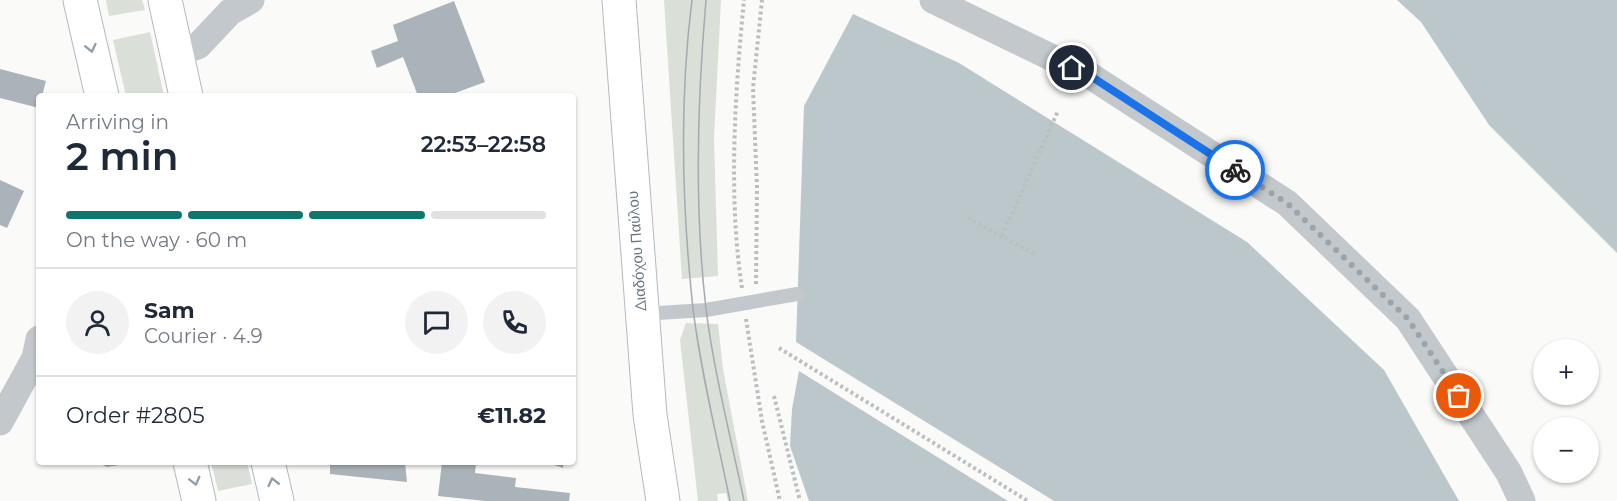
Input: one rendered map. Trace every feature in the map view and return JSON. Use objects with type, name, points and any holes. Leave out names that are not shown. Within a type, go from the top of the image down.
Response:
[{"type":"main road","points":[[80,0],[101,93]]},
{"type":"main road","points":[[165,0],[185,93]]},
{"type":"main road","name":"Διαδόχου Παύλου","points":[[619,0],[650,415],[663,501]]},
{"type":"main road","points":[[191,465],[200,501]]},
{"type":"main road","points":[[269,465],[277,501]]},
{"type":"street","points":[[933,0],[1092,77],[1287,203],[1408,319],[1509,473],[1522,501]]},
{"type":"street","points":[[176,53],[198,46],[238,4]]},
{"type":"street","points":[[0,422],[36,353]]},
{"type":"lane","points":[[642,314],[706,310],[797,294]]},
{"type":"path","points":[[744,0],[735,108],[737,254],[762,421],[780,501]]},
{"type":"path","points":[[756,291],[757,188],[753,88],[762,0]]},
{"type":"path","points":[[1002,236],[1058,111]]},
{"type":"path","points":[[968,218],[1036,255]]},
{"type":"path","points":[[779,348],[1028,501]]},
{"type":"path","points":[[774,396],[800,501]]},
{"type":"shaded area","points":[[106,0],[142,0],[145,10],[109,16]]},
{"type":"shaded area","points":[[664,0],[721,0],[714,138],[718,276],[682,279]]},
{"type":"shaded area","points":[[1397,0],[1617,0],[1617,253],[1489,125],[1421,22]]},
{"type":"shaded area","points":[[853,14],[959,63],[1247,242],[1384,370],[1459,501],[1054,501],[796,342],[804,106]]},
{"type":"shaded area","points":[[150,32],[163,93],[125,93],[113,40]]},
{"type":"shaded area","points":[[686,323],[718,324],[723,369],[748,501],[728,501],[726,493],[717,494],[718,501],[698,501],[680,340]]},
{"type":"shaded area","points":[[799,371],[1008,501],[809,501],[790,446],[792,409]]},
{"type":"shaded area","points":[[212,465],[248,465],[252,484],[218,491]]},
{"type":"building","points":[[454,1],[485,82],[455,93],[417,93],[403,57],[377,68],[371,51],[398,41],[393,25]]},
{"type":"building","points":[[0,69],[46,81],[43,93],[36,93],[36,107],[0,98]]},
{"type":"building","points":[[0,180],[24,191],[7,228],[0,225]]},
{"type":"building","points":[[330,465],[405,465],[407,482],[330,474]]},
{"type":"building","points":[[442,465],[476,465],[475,473],[516,478],[515,487],[570,493],[569,501],[486,501],[438,496]]},
{"type":"tram line","points":[[692,0],[685,77],[686,232],[700,357],[730,501]]},
{"type":"tram line","points":[[706,0],[698,154],[702,270],[713,357],[744,501]]},
{"type":"way so far","points":[[1235,170],[1287,203],[1408,319],[1459,396]]},
{"type":"route","points":[[1072,68],[1092,77],[1235,170]]}]
